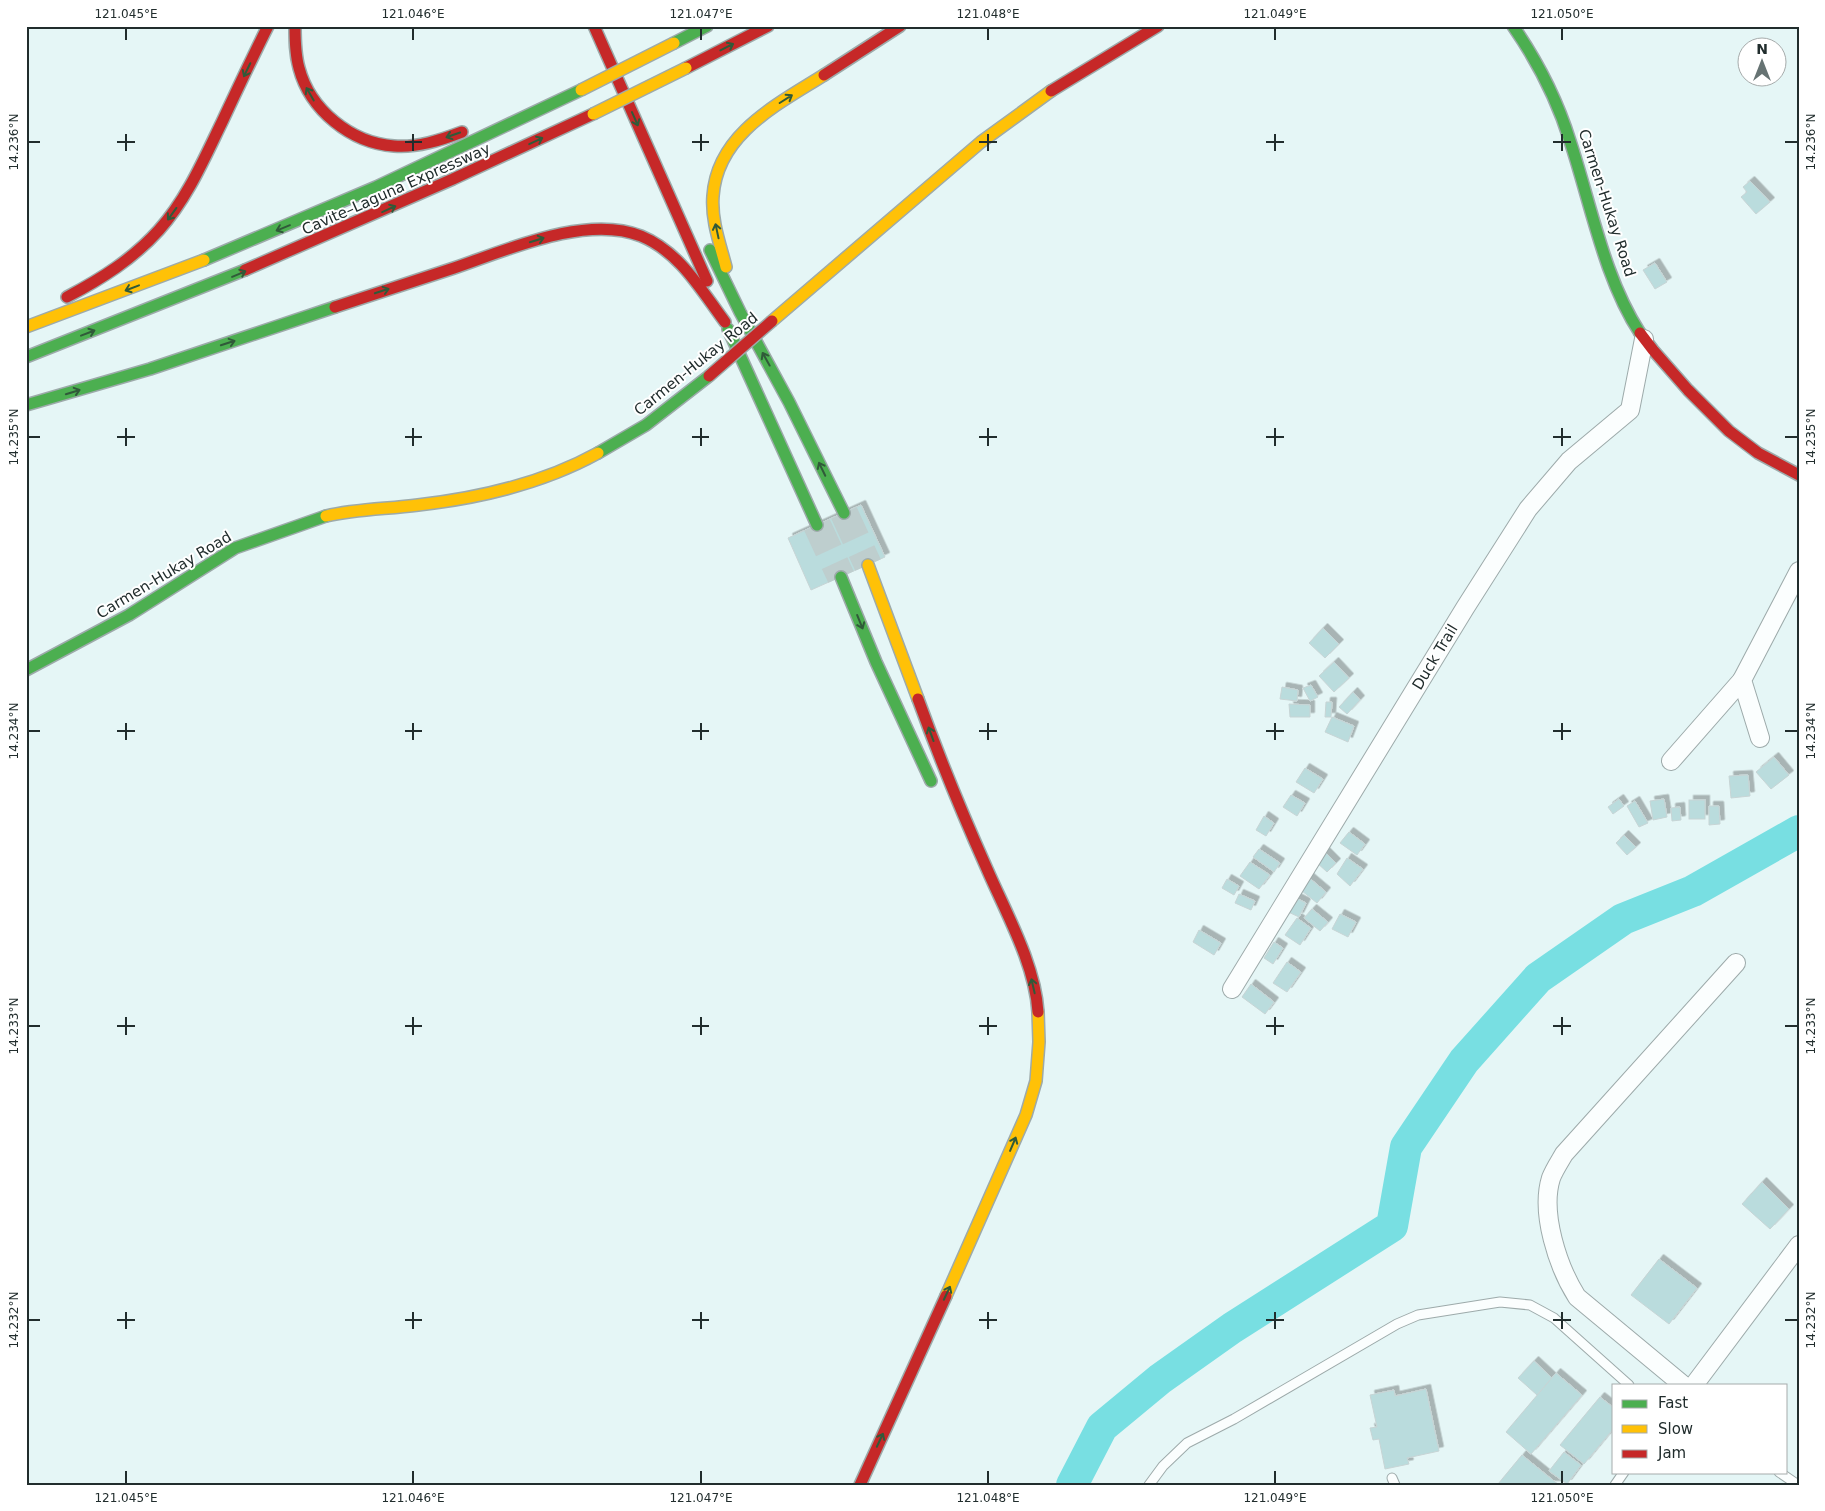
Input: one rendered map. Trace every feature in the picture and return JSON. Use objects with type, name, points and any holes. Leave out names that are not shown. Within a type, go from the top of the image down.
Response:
[{"type":"main road","points":[[26,318],[106,276],[124,263],[159,230],[188,188],[268,26]]},
{"type":"main road","points":[[295,26],[295,54],[300,76],[314,100],[329,118],[345,131],[376,143],[410,146],[428,143],[581,90]]},
{"type":"main road","points":[[594,26],[817,525]]},
{"type":"main road","name":"Cavite–Laguna Expressway","points":[[26,327],[208,259],[307,218],[452,152],[581,90],[707,26]]},
{"type":"main road","name":"Cavite–Laguna Expressway","points":[[26,357],[219,282],[464,176],[768,26]]},
{"type":"main road","points":[[740,312],[717,234],[713,210],[715,184],[728,150],[744,129],[762,114],[900,26]]},
{"type":"main road","name":"Carmen-Hukay Road","points":[[26,670],[129,615],[235,548],[328,516],[430,504],[494,492],[538,480],[582,462],[613,445],[646,425],[709,376],[935,179],[981,142],[1054,90],[1158,26]]},
{"type":"main road","name":"Carmen-Hukay Road","points":[[1513,26],[1543,71],[1558,103],[1571,138],[1607,260],[1623,301],[1644,339],[1720,424],[1753,450],[1799,475]]},
{"type":"main road","points":[[625,54],[644,99]]},
{"type":"main road","points":[[26,405],[150,368],[518,246],[567,232],[590,228],[608,228],[623,231],[655,242],[667,250],[691,276],[725,322]]},
{"type":"main road","points":[[703,235],[740,312],[789,402],[844,513]]},
{"type":"main road","points":[[860,1485],[1026,1115],[1036,1081],[1040,1042],[1037,1002],[1026,959],[948,780],[868,565]]},
{"type":"main road","points":[[841,577],[876,662],[937,795]]},
{"type":"street","name":"Duck Trail","points":[[1232,989],[1528,509],[1569,461],[1630,410],[1644,339]]},
{"type":"street","points":[[1671,761],[1742,680],[1799,571]]},
{"type":"street","points":[[1742,680],[1760,738]]},
{"type":"street","points":[[1682,1384],[1577,1297],[1567,1281],[1550,1227],[1548,1204],[1551,1178],[1564,1154],[1736,963]]},
{"type":"street","points":[[1695,1384],[1799,1244]]},
{"type":"lane","points":[[1149,1485],[1163,1466],[1187,1443],[1234,1419],[1397,1324],[1418,1315],[1500,1302],[1530,1305],[1554,1318],[1627,1384]]},
{"type":"lane","points":[[1615,1485],[1623,1474]]},
{"type":"lane","points":[[1782,1474],[1798,1485]]},
{"type":"building","points":[[1750,181],[1770,202],[1756,214],[1741,197],[1747,192],[1743,187]]},
{"type":"building","points":[[1655,263],[1667,282],[1655,289],[1643,270]]},
{"type":"building","points":[[861,505],[885,557],[811,590],[788,538]]},
{"type":"building","points":[[1323,628],[1339,644],[1325,658],[1309,643]]},
{"type":"building","points":[[1334,662],[1349,678],[1334,692],[1319,676]]},
{"type":"building","points":[[1311,685],[1318,697],[1310,701],[1303,688]]},
{"type":"building","points":[[1282,687],[1298,690],[1297,701],[1280,699]]},
{"type":"building","points":[[1353,692],[1360,700],[1347,714],[1339,707]]},
{"type":"building","points":[[1326,702],[1332,702],[1331,717],[1325,717]]},
{"type":"building","points":[[1289,704],[1310,705],[1310,717],[1290,717]]},
{"type":"building","points":[[1332,717],[1354,726],[1348,742],[1325,732]]},
{"type":"building","points":[[1774,757],[1789,775],[1771,789],[1756,772]]},
{"type":"building","points":[[1305,768],[1323,779],[1314,793],[1296,782]]},
{"type":"building","points":[[1748,775],[1750,796],[1731,798],[1729,776]]},
{"type":"building","points":[[1291,795],[1305,803],[1297,816],[1283,807]]},
{"type":"building","points":[[1619,799],[1624,806],[1613,814],[1608,807]]},
{"type":"building","points":[[1664,799],[1667,817],[1653,820],[1650,801]]},
{"type":"building","points":[[1689,800],[1705,800],[1705,819],[1689,819]]},
{"type":"building","points":[[1635,801],[1648,823],[1639,827],[1627,806]]},
{"type":"building","points":[[1709,806],[1719,806],[1720,824],[1709,825]]},
{"type":"building","points":[[1680,807],[1681,820],[1672,821],[1671,808]]},
{"type":"building","points":[[1264,816],[1274,823],[1266,836],[1256,830]]},
{"type":"building","points":[[1349,832],[1365,844],[1357,855],[1340,843]]},
{"type":"building","points":[[1624,835],[1636,847],[1627,855],[1616,843]]},
{"type":"building","points":[[1259,849],[1280,863],[1274,872],[1253,857]]},
{"type":"building","points":[[1324,851],[1336,863],[1327,872],[1315,861]]},
{"type":"building","points":[[1347,858],[1363,869],[1350,886],[1337,874]]},
{"type":"building","points":[[1250,862],[1270,875],[1259,889],[1240,876]]},
{"type":"building","points":[[1307,876],[1326,892],[1317,903],[1297,887]]},
{"type":"building","points":[[1227,879],[1239,886],[1234,895],[1222,888]]},
{"type":"building","points":[[1239,894],[1255,901],[1251,910],[1235,903]]},
{"type":"building","points":[[1292,896],[1306,903],[1299,917],[1284,910]]},
{"type":"building","points":[[1312,909],[1328,922],[1320,931],[1304,918]]},
{"type":"building","points":[[1340,914],[1356,922],[1348,937],[1332,929]]},
{"type":"building","points":[[1297,918],[1311,928],[1300,945],[1285,935]]},
{"type":"building","points":[[1199,930],[1221,943],[1214,955],[1193,942]]},
{"type":"building","points":[[1274,942],[1283,948],[1273,964],[1264,958]]},
{"type":"building","points":[[1287,962],[1301,972],[1287,992],[1273,983]]},
{"type":"building","points":[[1251,984],[1274,1002],[1265,1014],[1242,997]]},
{"type":"building","points":[[1762,1182],[1789,1209],[1770,1229],[1742,1204]]},
{"type":"building","points":[[1659,1259],[1697,1288],[1669,1324],[1631,1295]]},
{"type":"building","points":[[1534,1361],[1552,1378],[1537,1395],[1518,1378]]},
{"type":"building","points":[[1556,1373],[1582,1395],[1531,1454],[1506,1432]]},
{"type":"building","points":[[1426,1389],[1439,1451],[1407,1458],[1409,1464],[1385,1469],[1379,1439],[1373,1440],[1370,1428],[1377,1427],[1370,1395],[1394,1390],[1395,1396]]},
{"type":"building","points":[[1600,1397],[1612,1406],[1612,1430],[1584,1464],[1560,1445]]},
{"type":"building","points":[[1564,1452],[1581,1465],[1567,1484],[1549,1471]]},
{"type":"building","points":[[1522,1455],[1559,1485],[1499,1485]]},
{"type":"waterway","points":[[1072,1485],[1102,1427],[1160,1379],[1232,1328],[1392,1226],[1406,1147],[1464,1061],[1538,978],[1623,919],[1693,891],[1799,831]]},
{"type":"tunnel","points":[[844,513],[868,565]]},
{"type":"tunnel","points":[[817,525],[841,577]]},
{"type":"traffic: fast","points":[[674,43],[707,26]]},
{"type":"traffic: fast","points":[[1513,26],[1539,67],[1559,110],[1578,165],[1608,265],[1617,289],[1640,333]]},
{"type":"traffic: fast","points":[[204,260],[376,187],[581,90]]},
{"type":"traffic: fast","points":[[710,250],[844,513]]},
{"type":"traffic: fast","points":[[26,357],[245,270]]},
{"type":"traffic: fast","points":[[26,405],[150,369],[335,307]]},
{"type":"traffic: fast","points":[[728,329],[817,525]]},
{"type":"traffic: fast","points":[[598,453],[646,425],[709,376]]},
{"type":"traffic: fast","points":[[26,670],[129,615],[235,548],[326,516]]},
{"type":"traffic: fast","points":[[841,577],[876,662],[931,781]]},
{"type":"traffic: slow","points":[[581,90],[674,43]]},
{"type":"traffic: slow","points":[[593,114],[686,68]]},
{"type":"traffic: slow","points":[[726,267],[713,214],[713,196],[717,174],[726,155],[738,138],[753,123],[788,97],[824,75]]},
{"type":"traffic: slow","points":[[772,321],[981,142],[1051,91]]},
{"type":"traffic: slow","points":[[26,327],[204,260]]},
{"type":"traffic: slow","points":[[326,516],[441,502],[487,494],[555,473],[598,453]]},
{"type":"traffic: slow","points":[[868,565],[918,699]]},
{"type":"traffic: slow","points":[[946,1296],[1026,1115],[1036,1081],[1039,1042],[1038,1012]]},
{"type":"traffic: jam","points":[[67,297],[104,276],[127,259],[149,240],[169,218],[202,164],[268,26]]},
{"type":"traffic: jam","points":[[295,26],[297,58],[304,83],[312,97],[323,110],[334,122],[348,131],[378,144],[394,146],[429,143],[462,132]]},
{"type":"traffic: jam","points":[[594,26],[707,281]]},
{"type":"traffic: jam","points":[[686,68],[768,26]]},
{"type":"traffic: jam","points":[[824,75],[900,26]]},
{"type":"traffic: jam","points":[[1051,91],[1158,26]]},
{"type":"traffic: jam","points":[[245,270],[453,179],[593,114]]},
{"type":"traffic: jam","points":[[335,307],[522,244],[547,237],[596,229],[619,230],[641,236],[655,243],[689,273],[725,322]]},
{"type":"traffic: jam","points":[[709,376],[772,321]]},
{"type":"traffic: jam","points":[[1640,333],[1688,390],[1729,431],[1758,453],[1799,475]]},
{"type":"traffic: jam","points":[[918,699],[960,806],[1026,957],[1036,994],[1038,1012]]},
{"type":"traffic: jam","points":[[860,1485],[946,1296]]}]
